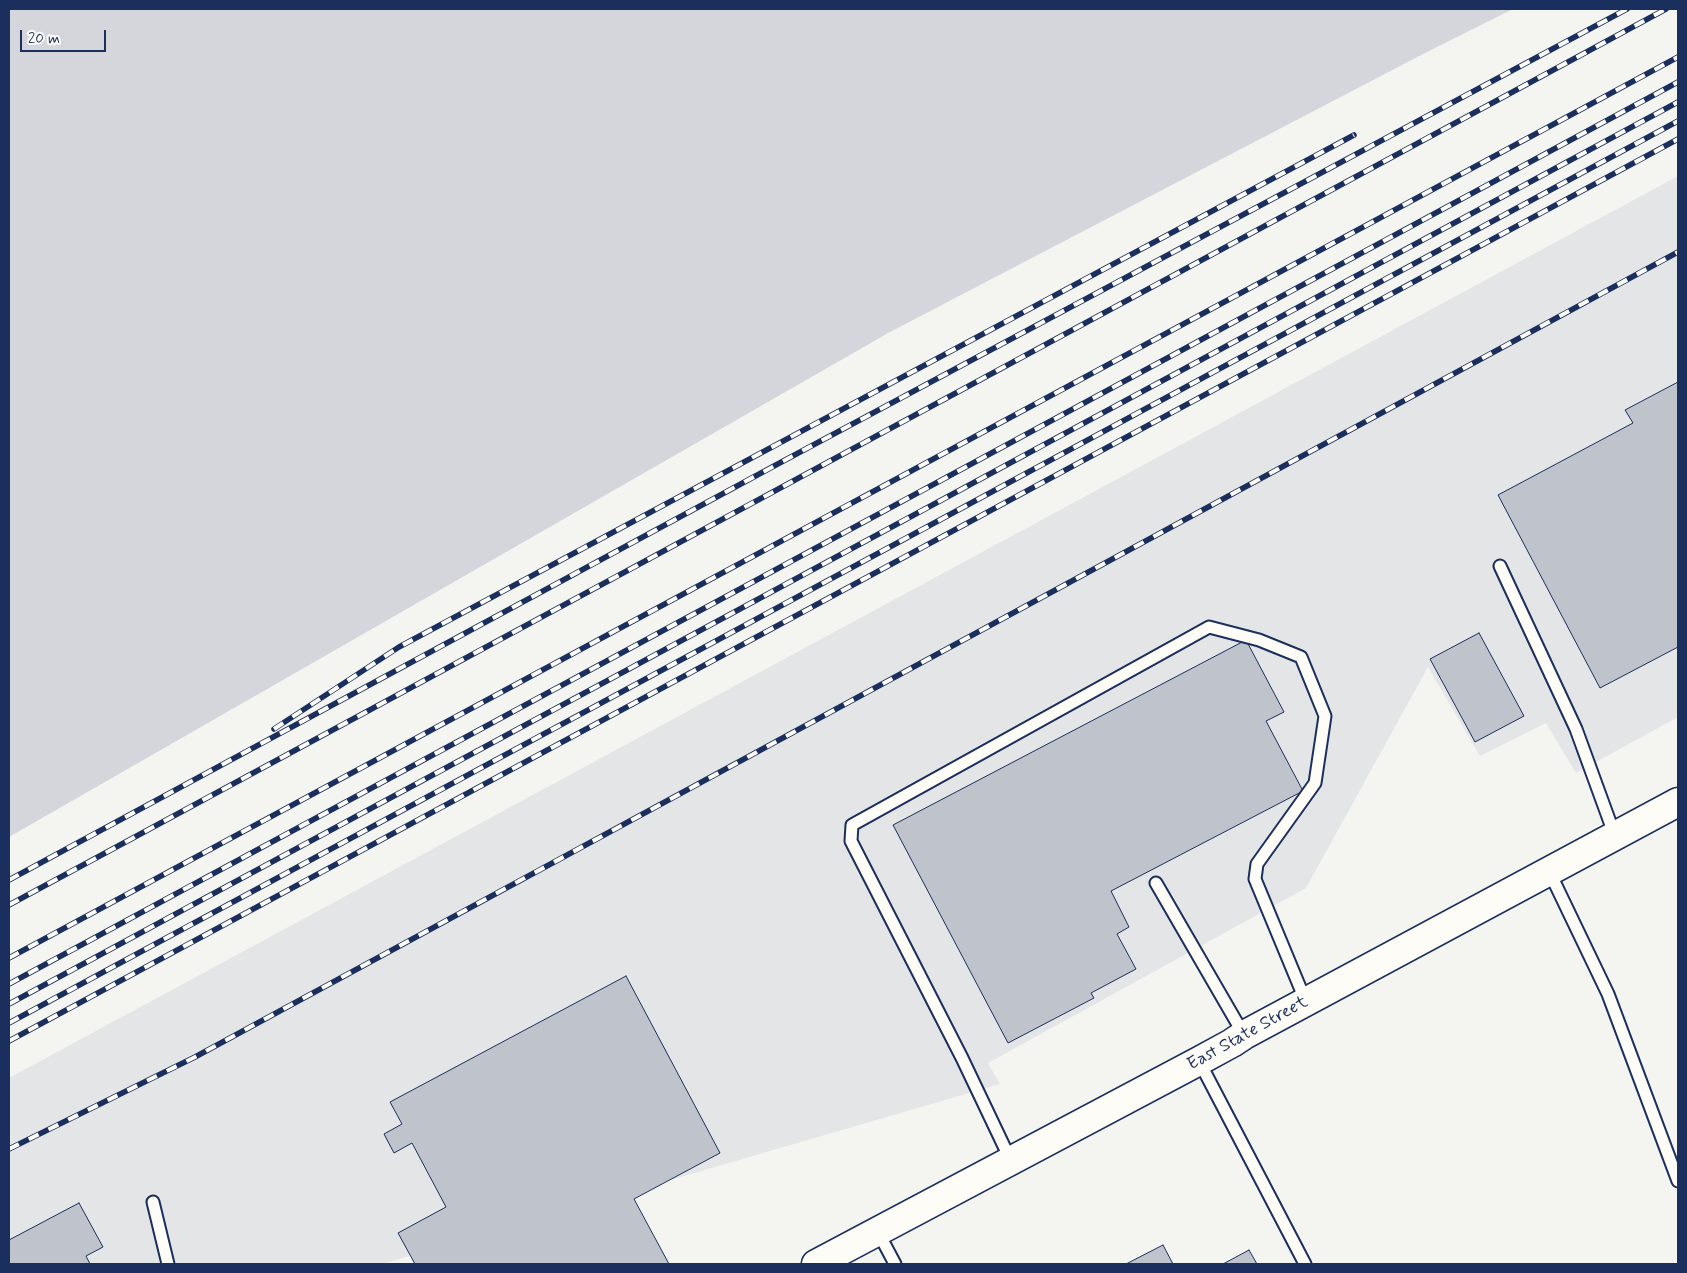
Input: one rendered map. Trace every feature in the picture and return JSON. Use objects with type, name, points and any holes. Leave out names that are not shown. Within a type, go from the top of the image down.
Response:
[{"type":"street","name":"East State Street","points":[[816,1264],[1011,1162],[1678,802]]},
{"type":"lane","points":[[1500,566],[1576,729],[1616,836]]},
{"type":"lane","points":[[1011,1162],[962,1058],[851,841],[852,825],[1209,627],[1259,640],[1301,657],[1325,716],[1315,783],[1257,864],[1256,879],[1306,1002]]},
{"type":"lane","points":[[1549,871],[1608,994],[1678,1181]]},
{"type":"lane","points":[[1156,883],[1244,1035]]},
{"type":"lane","points":[[1199,1061],[1305,1264]]},
{"type":"lane","points":[[153,1202],[168,1264]]},
{"type":"lane","points":[[878,1232],[895,1264]]},
{"type":"shaded area","points":[[9,9],[1513,9],[890,332],[9,837]]},
{"type":"shaded area","points":[[1678,176],[1678,717],[1576,773],[1546,723],[1480,756],[1428,667],[1306,888],[988,1063],[1000,1084],[382,1264],[9,1264],[9,1078]]},
{"type":"building","points":[[1678,382],[1678,647],[1600,688],[1498,495],[1633,423],[1625,410]]},
{"type":"building","points":[[1479,633],[1524,716],[1475,742],[1430,659]]},
{"type":"building","points":[[1246,640],[1284,712],[1266,721],[1303,791],[1111,891],[1129,927],[1117,934],[1136,969],[1091,993],[1094,998],[1008,1043],[893,825]]},
{"type":"building","points":[[626,976],[720,1153],[634,1199],[669,1264],[415,1264],[398,1233],[446,1207],[412,1143],[394,1153],[384,1134],[402,1124],[390,1102]]},
{"type":"building","points":[[79,1203],[103,1247],[86,1256],[90,1264],[9,1264],[9,1240]]},
{"type":"building","points":[[1163,1245],[1173,1264],[1126,1264]]},
{"type":"building","points":[[1249,1250],[1257,1264],[1223,1264]]},
{"type":"railway","points":[[9,880],[774,466],[1627,9]]},
{"type":"railway","points":[[9,905],[1666,9]]},
{"type":"railway","points":[[9,958],[1678,57]]},
{"type":"railway","points":[[9,984],[1678,82]]},
{"type":"railway","points":[[9,1004],[1678,102]]},
{"type":"railway","points":[[9,1023],[1678,121]]},
{"type":"railway","points":[[274,729],[399,647],[1354,135]]},
{"type":"railway","points":[[9,1041],[1678,139]]},
{"type":"railway","points":[[9,1149],[195,1057],[1678,252]]}]
